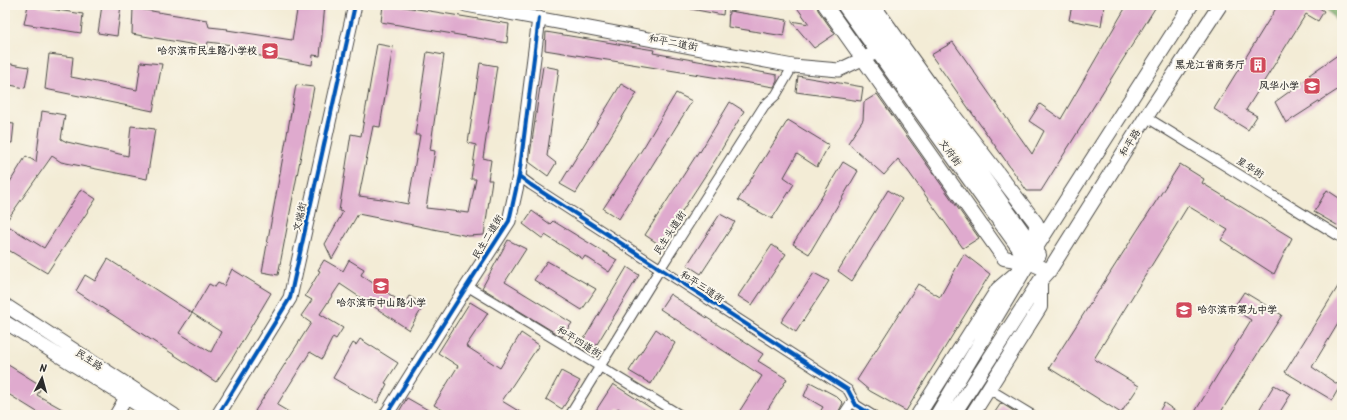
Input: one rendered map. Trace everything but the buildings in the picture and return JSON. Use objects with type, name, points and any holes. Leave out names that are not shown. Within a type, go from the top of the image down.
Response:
[{"type":"main road","points":[[825,5],[1004,258],[1029,262],[1045,276],[1040,307],[972,415]]},
{"type":"main road","name":"文府街","points":[[844,5],[1029,262]]},
{"type":"main road","name":"文府街","points":[[860,5],[1035,249],[1045,276]]},
{"type":"main road","points":[[873,5],[931,86],[1036,223],[1035,249]]},
{"type":"main road","points":[[936,415],[1029,262],[1035,249],[1191,5]]},
{"type":"main road","name":"和平路","points":[[953,415],[1045,276],[1146,117],[1220,5]]},
{"type":"main road","points":[[918,415],[998,289],[1029,262]]},
{"type":"main road","points":[[964,370],[972,331]]},
{"type":"main road","points":[[989,389],[996,349]]},
{"type":"street","name":"文端街","points":[[218,415],[290,298],[355,5]]},
{"type":"street","name":"和平二道街","points":[[466,5],[792,66],[839,70],[877,52]]},
{"type":"street","name":"民生二道街","points":[[386,415],[509,221],[519,176],[539,18]]},
{"type":"street","name":"民生头道街","points":[[570,415],[660,269],[764,106],[776,95],[792,66]]},
{"type":"street","name":"星华街","points":[[1146,117],[1342,238]]},
{"type":"street","name":"和平三道街","points":[[519,176],[848,390],[856,405],[872,415]]},
{"type":"street","name":"和平四道街","points":[[467,286],[600,368],[680,415]]},
{"type":"street","name":"民生路","points":[[5,305],[129,393],[148,410],[174,415]]},
{"type":"street","name":"民生路","points":[[5,322],[129,393]]},
{"type":"street","points":[[989,389],[1032,415]]},
{"type":"street","points":[[116,415],[129,393]]},
{"type":"street","points":[[843,415],[853,400]]},
{"type":"green space","points":[[1325,5],[1342,5],[1342,30]]},
{"type":"cycle path","points":[[218,415],[290,298],[355,5]]},
{"type":"cycle path","points":[[386,415],[509,221],[519,176],[539,18]]},
{"type":"cycle path","points":[[519,176],[848,390],[856,405],[872,415]]},
{"type":"place","name":"哈尔滨市民生路小学校","points":[[270,51]]},
{"type":"place","name":"黑龙江省商务厅","points":[[1258,65]]},
{"type":"place","name":"风华小学","points":[[1312,86]]},
{"type":"place","name":"哈尔滨市中山路小学","points":[[381,286]]},
{"type":"place","name":"哈尔滨市第九中学","points":[[1184,310]]}]
